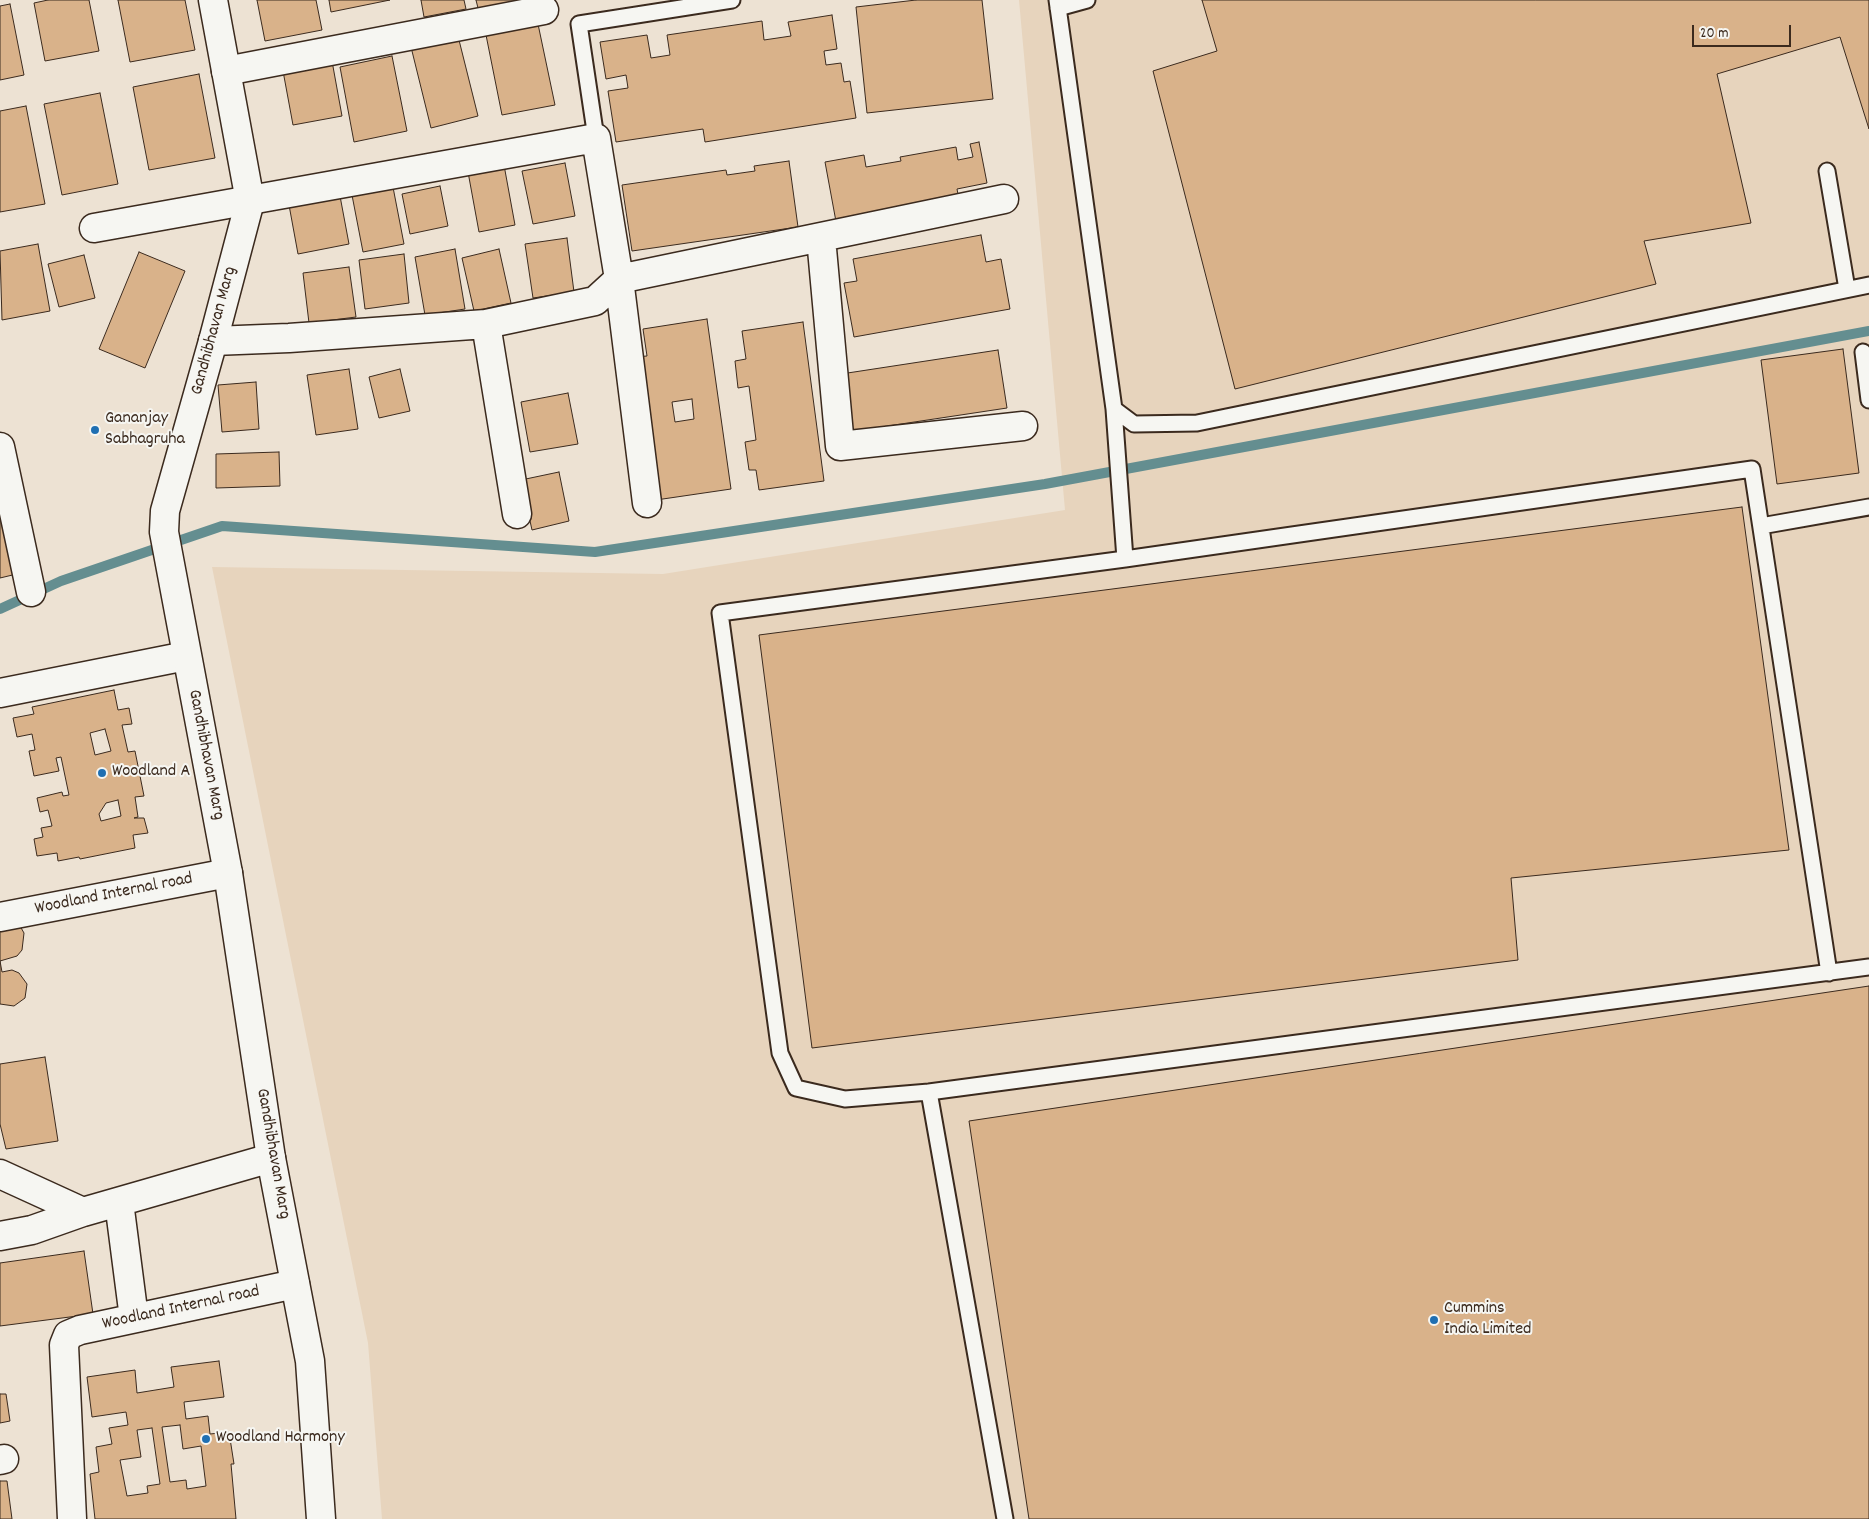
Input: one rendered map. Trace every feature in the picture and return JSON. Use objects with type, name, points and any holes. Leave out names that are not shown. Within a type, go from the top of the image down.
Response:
[{"type":"street","name":"Gandhibhavan Marg","points":[[213,0],[250,201],[165,510],[164,532],[228,873],[271,1158],[310,1362],[321,1519]]},
{"type":"street","points":[[226,71],[544,10]]},
{"type":"street","points":[[94,228],[596,138],[619,279],[648,503]]},
{"type":"street","points":[[213,341],[289,338],[486,324],[594,301],[619,279],[1004,199]]},
{"type":"street","points":[[821,238],[840,446],[1023,426]]},
{"type":"street","points":[[486,324],[517,514]]},
{"type":"street","points":[[0,447],[31,592]]},
{"type":"street","points":[[0,693],[186,656]]},
{"type":"street","name":"Woodland Internal road","points":[[0,917],[228,873]]},
{"type":"street","points":[[0,1236],[32,1230],[83,1212],[271,1158]]},
{"type":"street","points":[[0,1174],[83,1212]]},
{"type":"street","points":[[119,1202],[134,1318]]},
{"type":"street","name":"Woodland Internal road","points":[[72,1519],[64,1346],[68,1335],[80,1330],[295,1284]]},
{"type":"lane","points":[[596,138],[579,24],[732,0]]},
{"type":"lane","points":[[1087,0],[1058,4],[1114,408],[1125,559]]},
{"type":"lane","points":[[1827,171],[1848,289]]},
{"type":"lane","points":[[1114,408],[1134,424],[1197,423],[1869,285]]},
{"type":"lane","points":[[1863,352],[1869,400]]},
{"type":"lane","points":[[1829,973],[1752,469],[1125,559],[720,613],[780,1053],[796,1088],[845,1099],[929,1092],[1829,973],[1869,967]]},
{"type":"lane","points":[[1760,526],[1869,507]]},
{"type":"lane","points":[[929,1092],[1005,1519]]},
{"type":"shaded area","points":[[1019,0],[1869,0],[1869,1519],[382,1519],[368,1343],[212,567],[663,574],[1065,510]]},
{"type":"building","points":[[48,0],[89,0],[99,51],[45,61],[34,3]]},
{"type":"building","points":[[118,0],[185,0],[195,50],[130,62]]},
{"type":"building","points":[[257,0],[316,0],[322,30],[265,41]]},
{"type":"building","points":[[329,0],[390,0],[331,12]]},
{"type":"building","points":[[421,0],[464,0],[466,9],[424,17]]},
{"type":"building","points":[[476,0],[531,0],[479,12]]},
{"type":"building","points":[[916,0],[982,0],[993,99],[867,113],[856,7]]},
{"type":"building","points":[[1202,0],[1869,0],[1869,129],[1840,37],[1717,74],[1751,223],[1644,241],[1656,284],[1235,389],[1153,71],[1217,51]]},
{"type":"building","points":[[10,4],[24,75],[0,80],[0,6]]},
{"type":"building","points":[[832,15],[837,49],[824,51],[826,65],[841,63],[844,82],[850,81],[856,118],[705,142],[703,129],[616,142],[608,91],[628,88],[626,75],[606,79],[600,42],[647,35],[651,58],[670,55],[667,35],[762,21],[764,40],[791,36],[788,22]]},
{"type":"building","points":[[538,24],[555,105],[502,115],[486,35]]},
{"type":"building","points":[[458,36],[478,116],[431,128],[411,47]]},
{"type":"building","points":[[392,56],[407,131],[354,142],[340,67]]},
{"type":"building","points":[[332,61],[342,116],[293,125],[283,71]]},
{"type":"building","points":[[199,74],[215,158],[149,170],[133,87]]},
{"type":"building","points":[[100,93],[118,184],[62,195],[44,104]]},
{"type":"building","points":[[26,106],[45,204],[0,212],[0,111]]},
{"type":"building","points":[[979,142],[987,183],[957,189],[960,205],[837,227],[825,162],[864,155],[866,167],[901,161],[900,157],[956,147],[958,160],[973,157],[970,144]]},
{"type":"building","points":[[789,161],[798,227],[632,251],[622,185],[726,170],[727,175],[755,171],[754,166]]},
{"type":"building","points":[[565,163],[575,216],[533,224],[522,171]]},
{"type":"building","points":[[504,165],[515,225],[479,232],[468,172]]},
{"type":"building","points":[[392,182],[404,244],[363,252],[351,190]]},
{"type":"building","points":[[440,186],[448,226],[410,234],[402,194]]},
{"type":"building","points":[[340,196],[349,244],[298,254],[289,205]]},
{"type":"building","points":[[981,235],[986,262],[1001,259],[1010,309],[854,337],[844,283],[857,281],[853,259]]},
{"type":"building","points":[[567,238],[574,292],[533,298],[525,244]]},
{"type":"building","points":[[38,244],[50,311],[2,320],[0,251]]},
{"type":"building","points":[[455,249],[465,309],[425,315],[415,257]]},
{"type":"building","points":[[499,249],[511,303],[474,311],[462,258]]},
{"type":"building","points":[[139,252],[185,271],[145,368],[99,349]]},
{"type":"building","points":[[404,254],[409,303],[365,309],[359,260]]},
{"type":"building","points":[[84,255],[95,298],[59,307],[48,264]]},
{"type":"building","points":[[349,267],[356,317],[309,323],[303,273]]},
{"type":"building","points":[[707,319],[731,489],[656,500],[635,357],[647,356],[643,329]],"holes":[[[692,399],[694,419],[675,422],[672,402]]]},
{"type":"building","points":[[803,322],[824,481],[759,490],[756,470],[749,470],[745,442],[756,440],[749,386],[738,388],[735,361],[746,359],[742,331]]},
{"type":"building","points":[[1843,349],[1859,473],[1777,484],[1761,360]]},
{"type":"building","points":[[998,350],[1007,408],[848,432],[841,374]]},
{"type":"building","points":[[349,369],[358,429],[316,435],[307,375]]},
{"type":"building","points":[[400,369],[410,411],[379,418],[369,377]]},
{"type":"building","points":[[256,382],[259,429],[222,432],[218,385]]},
{"type":"building","points":[[568,393],[578,444],[530,452],[521,402]]},
{"type":"building","points":[[279,452],[280,486],[216,488],[216,454]]},
{"type":"building","points":[[559,472],[569,521],[532,530],[521,480]]},
{"type":"building","points":[[0,500],[25,572],[0,578]]},
{"type":"building","points":[[1742,507],[1789,850],[1511,878],[1518,960],[812,1048],[759,635]]},
{"type":"building","name":"Woodland A","points":[[114,690],[118,710],[129,708],[132,724],[122,725],[128,752],[135,751],[144,796],[135,797],[138,817],[134,818],[144,818],[148,833],[133,835],[135,848],[80,859],[79,857],[58,861],[57,853],[37,856],[34,839],[43,837],[41,828],[52,826],[48,810],[40,812],[37,798],[62,792],[63,796],[69,795],[61,757],[56,758],[59,771],[34,776],[29,751],[35,750],[32,734],[17,737],[13,718],[34,714],[32,707]],"holes":[[[105,729],[111,751],[95,755],[90,733]],[[118,800],[121,816],[101,821],[99,814],[106,803]]]},
{"type":"building","points":[[0,918],[20,926],[24,933],[22,950],[17,956],[0,961]]},
{"type":"building","points":[[0,961],[2,972],[12,970],[19,973],[27,984],[25,998],[14,1006],[0,1004]]},
{"type":"building","name":"Cummins India Limited","points":[[1869,986],[1869,1519],[1029,1519],[969,1121]]},
{"type":"building","points":[[45,1057],[58,1141],[6,1149],[0,1124],[0,1064]]},
{"type":"building","points":[[84,1251],[93,1314],[0,1326],[0,1263]]},
{"type":"building","name":"Woodland Harmony","points":[[219,1361],[224,1397],[184,1402],[186,1419],[208,1416],[210,1434],[229,1432],[234,1464],[231,1464],[236,1519],[95,1519],[90,1474],[99,1472],[96,1447],[112,1444],[109,1428],[128,1425],[126,1412],[92,1417],[87,1377],[135,1370],[137,1393],[174,1387],[171,1367]],"holes":[[[180,1425],[183,1449],[201,1446],[206,1486],[187,1489],[186,1480],[170,1482],[162,1427]],[[152,1428],[160,1484],[147,1486],[148,1493],[127,1496],[120,1460],[141,1457],[137,1430]]]},
{"type":"building","points":[[0,1394],[6,1394],[10,1421],[0,1423]]},
{"type":"building","points":[[0,1481],[7,1481],[12,1519],[0,1519]]},
{"type":"waterway","points":[[0,609],[61,581],[222,526],[595,552],[1045,484],[1869,331]]},
{"type":"place","name":"Gananjay Sabhagruha","points":[[95,430]]},
{"type":"place","name":"Woodland A","points":[[102,773]]},
{"type":"place","name":"Cummins India Limited","points":[[1434,1320]]},
{"type":"place","name":"Woodland Harmony","points":[[206,1439]]}]
